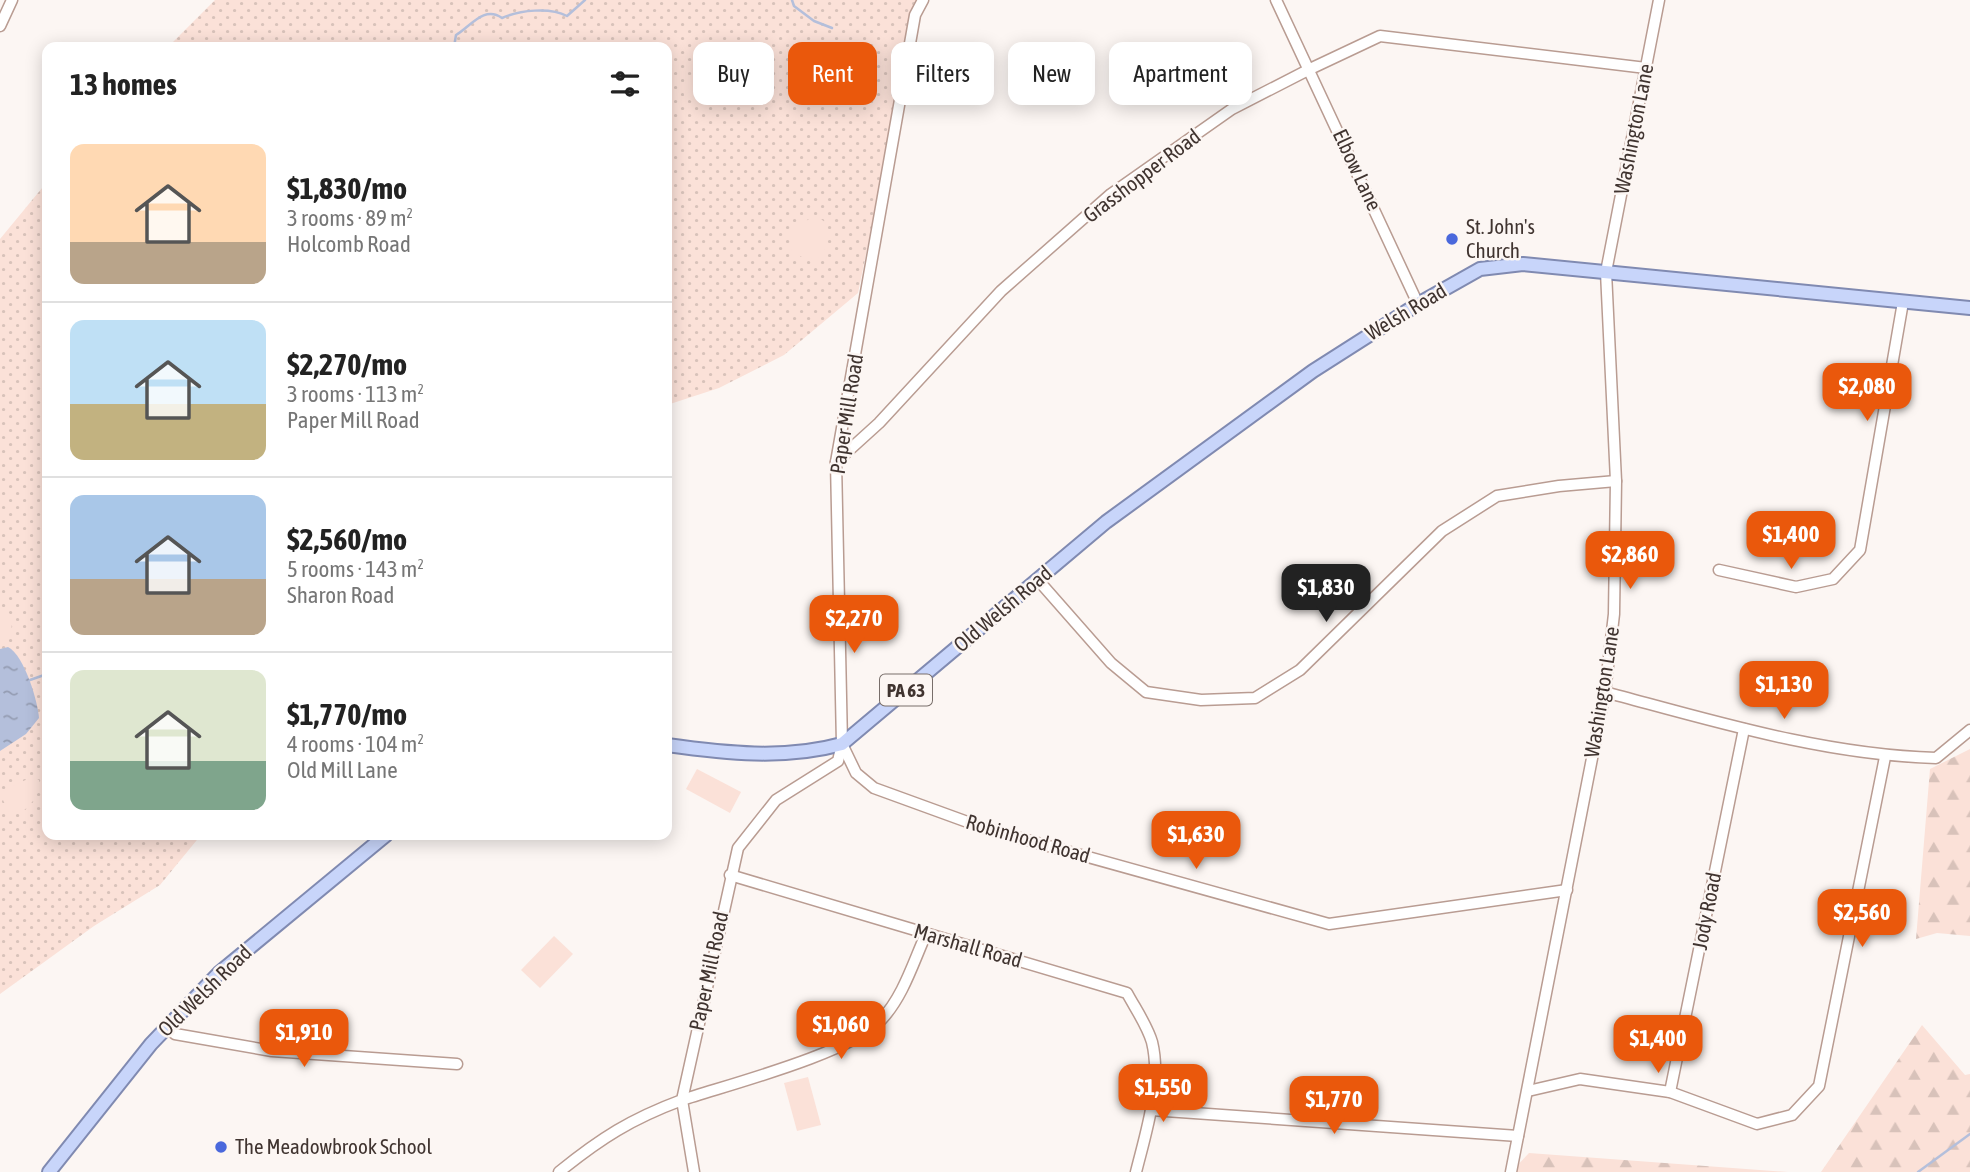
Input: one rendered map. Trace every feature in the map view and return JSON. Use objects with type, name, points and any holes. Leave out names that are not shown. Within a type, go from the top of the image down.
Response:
[{"type":"main road","name":"Welsh Road","points":[[1106,522],[1324,363],[1480,269],[1522,264],[1970,308]]},
{"type":"main road","name":"Old Welsh Road","points":[[672,746],[786,755],[842,744],[1106,522]]},
{"type":"main road","name":"Old Welsh Road","points":[[49,1172],[167,1027],[219,973],[380,840]]},
{"type":"street","points":[[0,26],[12,0]]},
{"type":"street","name":"Paper Mill Road","points":[[682,1100],[737,848],[776,800],[838,761],[842,744],[836,462],[915,15],[923,0]]},
{"type":"street","name":"Elbow Lane","points":[[1276,0],[1418,304]]},
{"type":"street","name":"Washington Lane","points":[[1511,1172],[1605,692],[1614,614],[1616,481],[1606,272],[1659,0]]},
{"type":"street","name":"Grasshopper Road","points":[[836,462],[879,423],[1001,291],[1111,194],[1232,109],[1310,69],[1380,36],[1646,68]]},
{"type":"street","points":[[1719,570],[1796,587],[1833,579],[1860,550],[1903,302]]},
{"type":"street","points":[[1038,580],[1111,663],[1146,692],[1201,700],[1255,698],[1300,670],[1442,531],[1497,496],[1559,486],[1616,481]]},
{"type":"street","points":[[1605,692],[1744,729],[1885,757],[1936,758],[1970,730]]},
{"type":"street","name":"Jody Road","points":[[1670,1092],[1744,729]]},
{"type":"street","name":"Robinhood Road","points":[[842,744],[856,773],[874,788],[984,828],[1329,924],[1567,890]]},
{"type":"street","points":[[1528,1091],[1580,1079],[1670,1092],[1757,1124],[1792,1115],[1819,1086],[1885,757]]},
{"type":"street","name":"Marshall Road","points":[[730,876],[1127,993],[1152,1042],[1154,1070],[1151,1110],[1136,1172]]},
{"type":"street","points":[[559,1172],[591,1146],[636,1117],[785,1067],[860,1037],[881,1021],[898,997],[926,934]]},
{"type":"street","points":[[167,1027],[176,1034],[272,1051],[457,1064]]},
{"type":"street","points":[[682,1100],[694,1172]]},
{"type":"street","points":[[1151,1110],[1518,1136]]},
{"type":"green space","points":[[215,0],[918,0],[909,42],[891,42],[891,105],[896,105],[858,293],[784,355],[719,388],[672,403],[672,42],[173,42]]},
{"type":"green space","points":[[491,34],[503,42],[476,42]]},
{"type":"green space","points":[[693,72],[693,102],[684,95],[683,85]]},
{"type":"green space","points":[[42,188],[42,840],[197,840],[160,885],[94,926],[0,994],[0,239]]},
{"type":"green space","points":[[815,215],[825,222],[826,248],[819,257],[805,259],[792,251],[791,231]]},
{"type":"green space","points":[[0,610],[9,613],[12,618],[11,637],[0,647]]},
{"type":"green space","points":[[1970,749],[1970,936],[1937,933],[1916,939],[1930,769]]},
{"type":"green space","points":[[697,769],[741,792],[730,813],[686,789]]},
{"type":"green space","points":[[32,777],[39,780],[40,785],[32,802],[22,812],[8,811],[3,800],[4,790]]},
{"type":"green space","points":[[554,936],[573,954],[540,988],[521,970]]},
{"type":"green space","points":[[1922,1025],[1965,1075],[1970,1074],[1970,1172],[1821,1172]]},
{"type":"green space","points":[[808,1077],[821,1125],[797,1131],[784,1083]]},
{"type":"green space","points":[[1529,1153],[1788,1172],[1511,1172]]},
{"type":"water","points":[[8,647],[25,669],[39,718],[26,734],[0,751],[0,649]]},
{"type":"waterway","points":[[455,42],[456,35],[477,19],[489,14],[502,18],[526,11],[544,11],[567,16],[585,0]]},
{"type":"waterway","points":[[792,0],[794,6],[814,21],[832,28]]},
{"type":"waterway","points":[[30,680],[42,676]]},
{"type":"waterway","points":[[1918,1172],[1970,1134]]},
{"type":"place","name":"St. John's Church","points":[[1452,239]]},
{"type":"place","name":"The Meadowbrook School","points":[[221,1147]]}]
